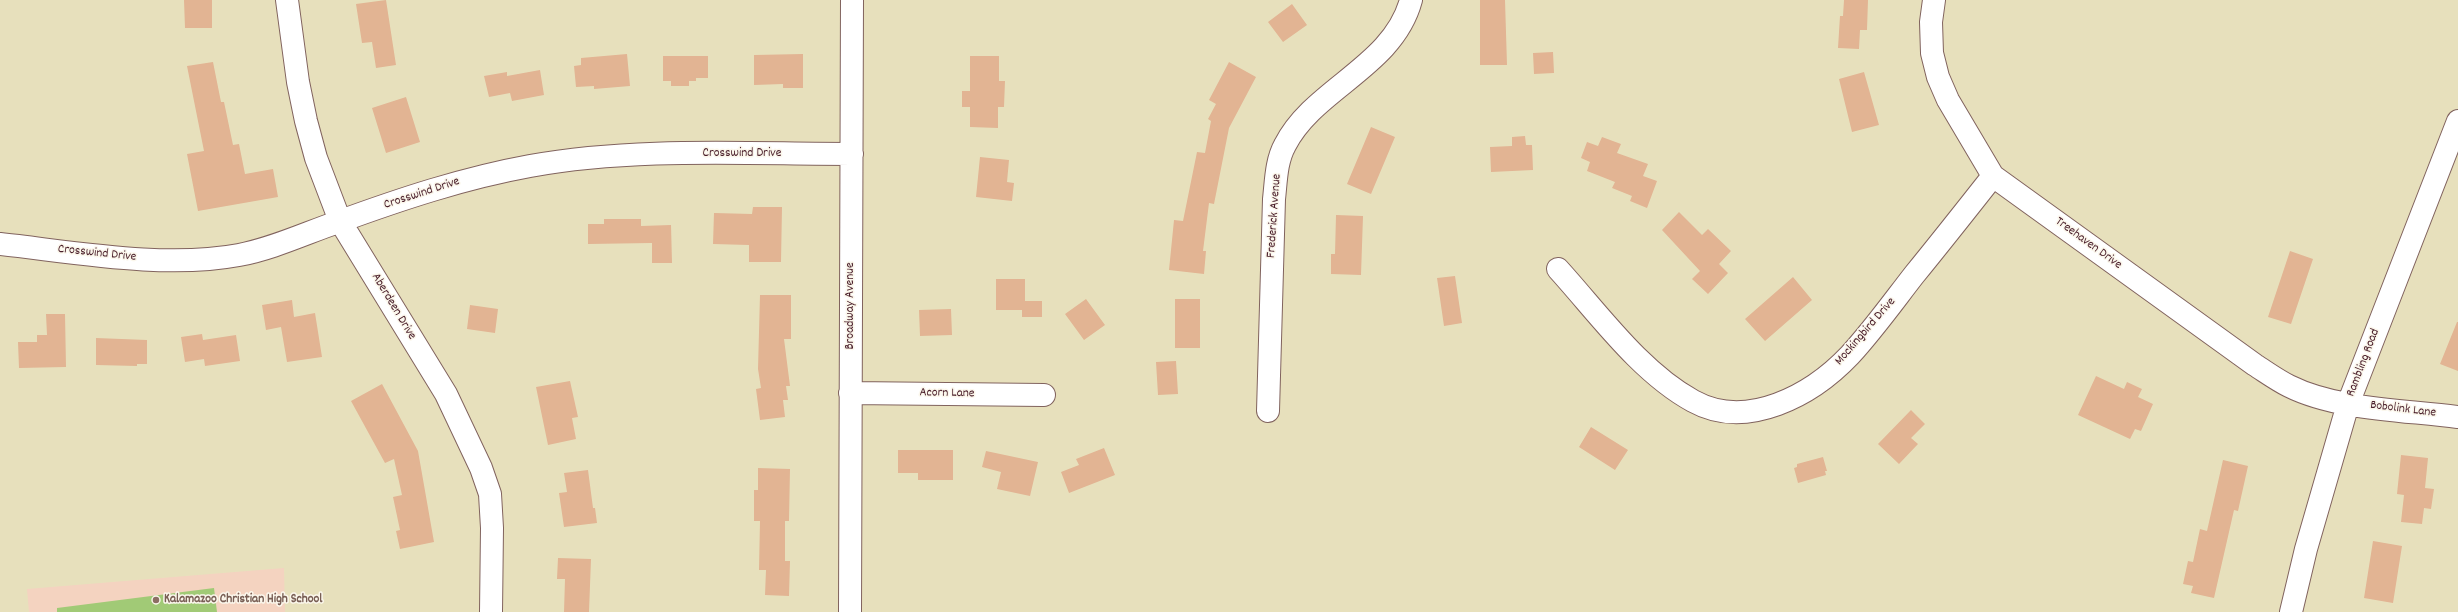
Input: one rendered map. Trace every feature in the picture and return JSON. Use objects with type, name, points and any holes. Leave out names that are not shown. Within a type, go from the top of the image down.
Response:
[{"type":"street","name":"Aberdeen Drive","points":[[287,0],[298,82],[306,121],[316,158],[340,221],[446,394],[481,468],[490,494],[492,528],[491,612]]},
{"type":"street","name":"Broadway Avenue","points":[[850,612],[852,0]]},
{"type":"street","name":"Frederick Avenue","points":[[1268,411],[1274,199],[1279,165],[1285,145],[1310,112],[1383,47],[1403,20],[1410,0]]},
{"type":"street","name":"Treehaven Drive","points":[[1934,0],[1931,22],[1932,53],[1938,77],[1948,100],[1993,176],[2255,365],[2290,386],[2319,397],[2348,404]]},
{"type":"street","name":"Rambling Road","points":[[2291,612],[2306,550],[2348,404],[2458,121]]},
{"type":"street","name":"Crosswind Drive","points":[[0,244],[144,259],[196,260],[240,255],[442,186],[475,177],[531,166],[583,159],[662,154],[852,154]]},
{"type":"street","name":"Mockingbird Drive","points":[[1558,269],[1635,355],[1677,391],[1707,407],[1726,412],[1754,412],[1782,403],[1799,393],[1827,375],[1849,356],[1993,176]]},
{"type":"street","name":"Acorn Lane","points":[[850,393],[1044,395]]},
{"type":"street","name":"Bobolink Lane","points":[[2348,404],[2458,416]]},
{"type":"shaded area","name":"Kalamazoo Christian High School","points":[[284,568],[285,612],[29,612],[27,589]]},
{"type":"green space","points":[[214,588],[217,612],[57,612],[57,608]]},
{"type":"building","points":[[184,0],[212,0],[212,28],[185,28]]},
{"type":"building","points":[[386,0],[396,65],[376,68],[372,42],[362,43],[356,4]]},
{"type":"building","points":[[1480,0],[1505,0],[1507,65],[1480,65]]},
{"type":"building","points":[[1844,0],[1868,0],[1867,30],[1860,30],[1859,49],[1838,48],[1840,16],[1843,16]]},
{"type":"building","points":[[1292,4],[1307,25],[1283,42],[1268,22]]},
{"type":"building","points":[[1553,52],[1554,73],[1534,74],[1533,53]]},
{"type":"building","points":[[627,54],[630,86],[594,89],[594,86],[576,87],[574,66],[581,65],[581,58]]},
{"type":"building","points":[[803,54],[803,88],[783,88],[783,84],[754,85],[754,55]]},
{"type":"building","points":[[663,56],[708,56],[708,78],[696,78],[696,81],[689,81],[689,86],[671,86],[671,81],[663,81]]},
{"type":"building","points":[[970,56],[999,56],[999,81],[1005,81],[1004,107],[998,107],[998,128],[970,127],[970,107],[962,107],[962,91],[970,91]]},
{"type":"building","points":[[213,62],[221,102],[224,102],[233,145],[239,144],[245,174],[273,169],[278,197],[198,211],[187,154],[204,151],[187,66]]},
{"type":"building","points":[[1229,62],[1256,77],[1229,128],[1214,204],[1209,203],[1203,251],[1206,251],[1204,274],[1169,270],[1174,220],[1183,221],[1197,152],[1205,153],[1211,121],[1208,119],[1216,104],[1209,100]]},
{"type":"building","points":[[540,70],[544,95],[512,101],[510,93],[489,97],[484,76],[507,72],[507,76]]},
{"type":"building","points":[[1864,72],[1879,125],[1852,132],[1839,79]]},
{"type":"building","points":[[406,97],[420,142],[386,153],[372,108]]},
{"type":"building","points":[[1371,127],[1395,137],[1371,194],[1347,184]]},
{"type":"building","points":[[1525,136],[1526,145],[1532,145],[1533,170],[1491,172],[1490,147],[1512,146],[1512,137]]},
{"type":"building","points":[[1602,137],[1621,144],[1617,153],[1648,164],[1643,176],[1657,181],[1647,208],[1630,201],[1632,196],[1612,188],[1615,182],[1587,171],[1590,162],[1581,158],[1587,142],[1598,146]]},
{"type":"building","points":[[980,157],[1009,160],[1007,182],[1014,183],[1012,201],[976,197]]},
{"type":"building","points":[[753,207],[782,207],[781,262],[749,262],[749,245],[713,244],[714,213],[752,214]]},
{"type":"building","points":[[1679,212],[1702,235],[1708,229],[1731,251],[1719,264],[1728,273],[1708,294],[1692,279],[1700,271],[1662,230]]},
{"type":"building","points":[[1336,215],[1363,216],[1361,275],[1331,274],[1331,254],[1335,254]]},
{"type":"building","points":[[604,219],[641,219],[641,226],[671,225],[672,263],[652,263],[652,243],[588,244],[588,224],[604,224]]},
{"type":"building","points":[[2290,251],[2313,259],[2291,324],[2268,317]]},
{"type":"building","points":[[1455,276],[1462,323],[1444,326],[1437,278]]},
{"type":"building","points":[[1793,277],[1812,300],[1765,341],[1745,319]]},
{"type":"building","points":[[996,279],[1025,279],[1025,301],[1042,301],[1042,317],[1022,317],[1022,310],[996,310]]},
{"type":"building","points":[[760,295],[791,295],[791,339],[784,339],[790,386],[786,386],[788,400],[783,400],[785,417],[760,420],[756,389],[761,388],[758,369]]},
{"type":"building","points":[[1086,299],[1105,325],[1084,340],[1065,314]]},
{"type":"building","points":[[1175,299],[1200,299],[1200,348],[1175,348]]},
{"type":"building","points":[[292,300],[294,317],[315,313],[322,357],[287,362],[281,327],[266,330],[262,305]]},
{"type":"building","points":[[470,305],[498,309],[495,333],[467,329]]},
{"type":"building","points":[[951,309],[952,335],[920,336],[919,310]]},
{"type":"building","points":[[46,314],[65,314],[66,367],[19,368],[18,342],[37,342],[37,335],[47,335]]},
{"type":"building","points":[[2458,322],[2458,371],[2440,364]]},
{"type":"building","points":[[202,334],[203,340],[236,335],[240,361],[205,366],[204,359],[185,362],[181,337]]},
{"type":"building","points":[[96,338],[147,340],[147,364],[137,364],[137,366],[96,365]]},
{"type":"building","points":[[1176,361],[1178,394],[1158,395],[1156,362]]},
{"type":"building","points":[[2096,376],[2124,389],[2127,382],[2142,389],[2138,397],[2153,404],[2141,431],[2135,429],[2130,439],[2078,415]]},
{"type":"building","points":[[570,381],[578,417],[572,418],[576,439],[548,445],[536,387]]},
{"type":"building","points":[[382,384],[418,451],[434,542],[400,549],[396,531],[400,530],[393,497],[402,495],[394,459],[385,463],[351,401]]},
{"type":"building","points":[[1911,410],[1925,424],[1911,438],[1918,444],[1899,464],[1878,444]]},
{"type":"building","points":[[1591,427],[1628,450],[1615,470],[1579,447]]},
{"type":"building","points":[[1104,448],[1115,475],[1069,493],[1061,472],[1079,465],[1076,459]]},
{"type":"building","points":[[898,450],[953,450],[953,480],[918,480],[918,473],[898,473]]},
{"type":"building","points":[[986,451],[1038,462],[1030,496],[997,489],[1001,472],[982,467]]},
{"type":"building","points":[[2401,455],[2428,458],[2425,488],[2434,489],[2431,509],[2424,508],[2422,524],[2401,522],[2404,495],[2397,494]]},
{"type":"building","points":[[1823,457],[1827,471],[1825,471],[1826,475],[1798,483],[1794,468],[1797,467],[1797,464]]},
{"type":"building","points":[[2223,460],[2248,466],[2238,511],[2234,510],[2214,598],[2191,593],[2193,586],[2183,584],[2188,561],[2193,562],[2200,529],[2207,531]]},
{"type":"building","points":[[758,468],[790,469],[789,521],[785,521],[785,561],[790,561],[789,596],[765,595],[766,570],[759,570],[760,521],[754,521],[754,490],[758,490]]},
{"type":"building","points":[[588,470],[593,508],[595,508],[597,523],[564,527],[559,493],[567,492],[564,473]]},
{"type":"building","points":[[2373,541],[2402,546],[2393,603],[2364,598]]},
{"type":"building","points":[[558,558],[591,559],[589,612],[564,612],[565,579],[557,579]]},
{"type":"place","name":"Kalamazoo Christian High School","points":[[156,600]]}]
